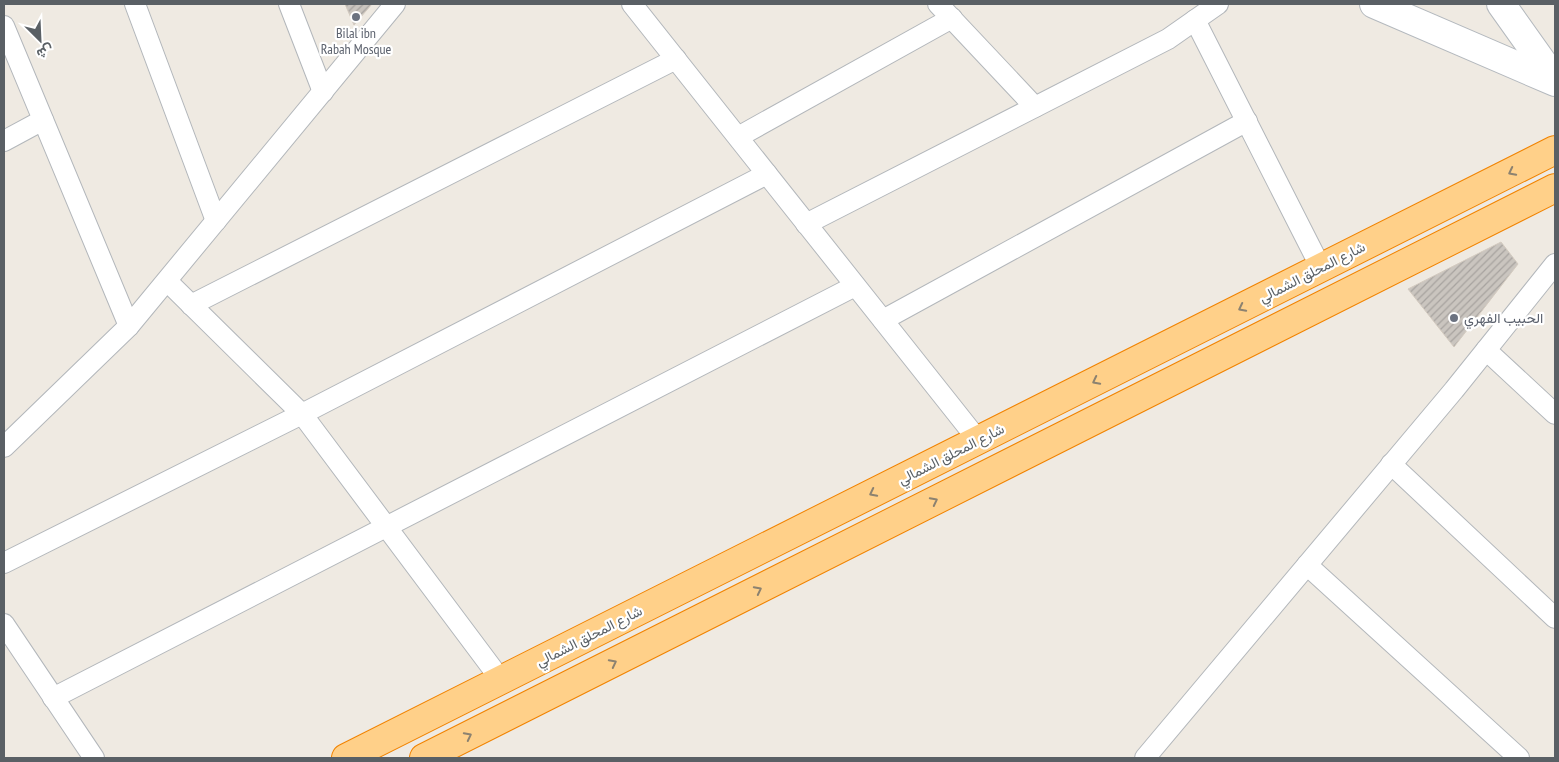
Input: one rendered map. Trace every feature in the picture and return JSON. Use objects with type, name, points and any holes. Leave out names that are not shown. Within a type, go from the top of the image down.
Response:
[{"type":"highway","name":"شارع المحلق الشمالي","points":[[346,758],[1555,150]]},
{"type":"highway","points":[[424,758],[1555,188]]},
{"type":"street","points":[[135,4],[216,222]]},
{"type":"street","points":[[289,4],[322,92]]},
{"type":"street","points":[[7,435],[129,326],[395,4]]},
{"type":"street","points":[[632,4],[978,440]]},
{"type":"street","points":[[806,224],[1168,39],[1218,4]]},
{"type":"street","points":[[1374,4],[1555,81]]},
{"type":"street","points":[[1501,4],[1555,81]]},
{"type":"street","points":[[738,137],[945,11],[1035,107]]},
{"type":"street","points":[[1195,20],[1321,268]]},
{"type":"street","points":[[4,26],[129,326]]},
{"type":"street","points":[[191,305],[676,59]]},
{"type":"street","points":[[4,141],[43,120]]},
{"type":"street","points":[[883,320],[1247,121]]},
{"type":"street","points":[[4,563],[302,414],[766,174]]},
{"type":"street","points":[[1144,758],[1392,464],[1554,268]]},
{"type":"street","points":[[167,281],[302,414],[501,680]]},
{"type":"street","points":[[54,698],[855,286]]},
{"type":"street","points":[[1486,350],[1555,414]]},
{"type":"street","points":[[1392,464],[1555,618]]},
{"type":"street","points":[[1307,565],[1519,758]]},
{"type":"street","points":[[4,624],[94,758]]},
{"type":"building","name":"Bilal ibn Rabah Mosque","points":[[345,4],[372,4],[354,25]]},
{"type":"building","name":"الحبيب الفهري","points":[[1501,242],[1518,264],[1454,347],[1408,289]]},
{"type":"place","name":"Bilal ibn Rabah Mosque","points":[[356,17]]},
{"type":"place","name":"الحبيب الفهري","points":[[1454,318]]}]
